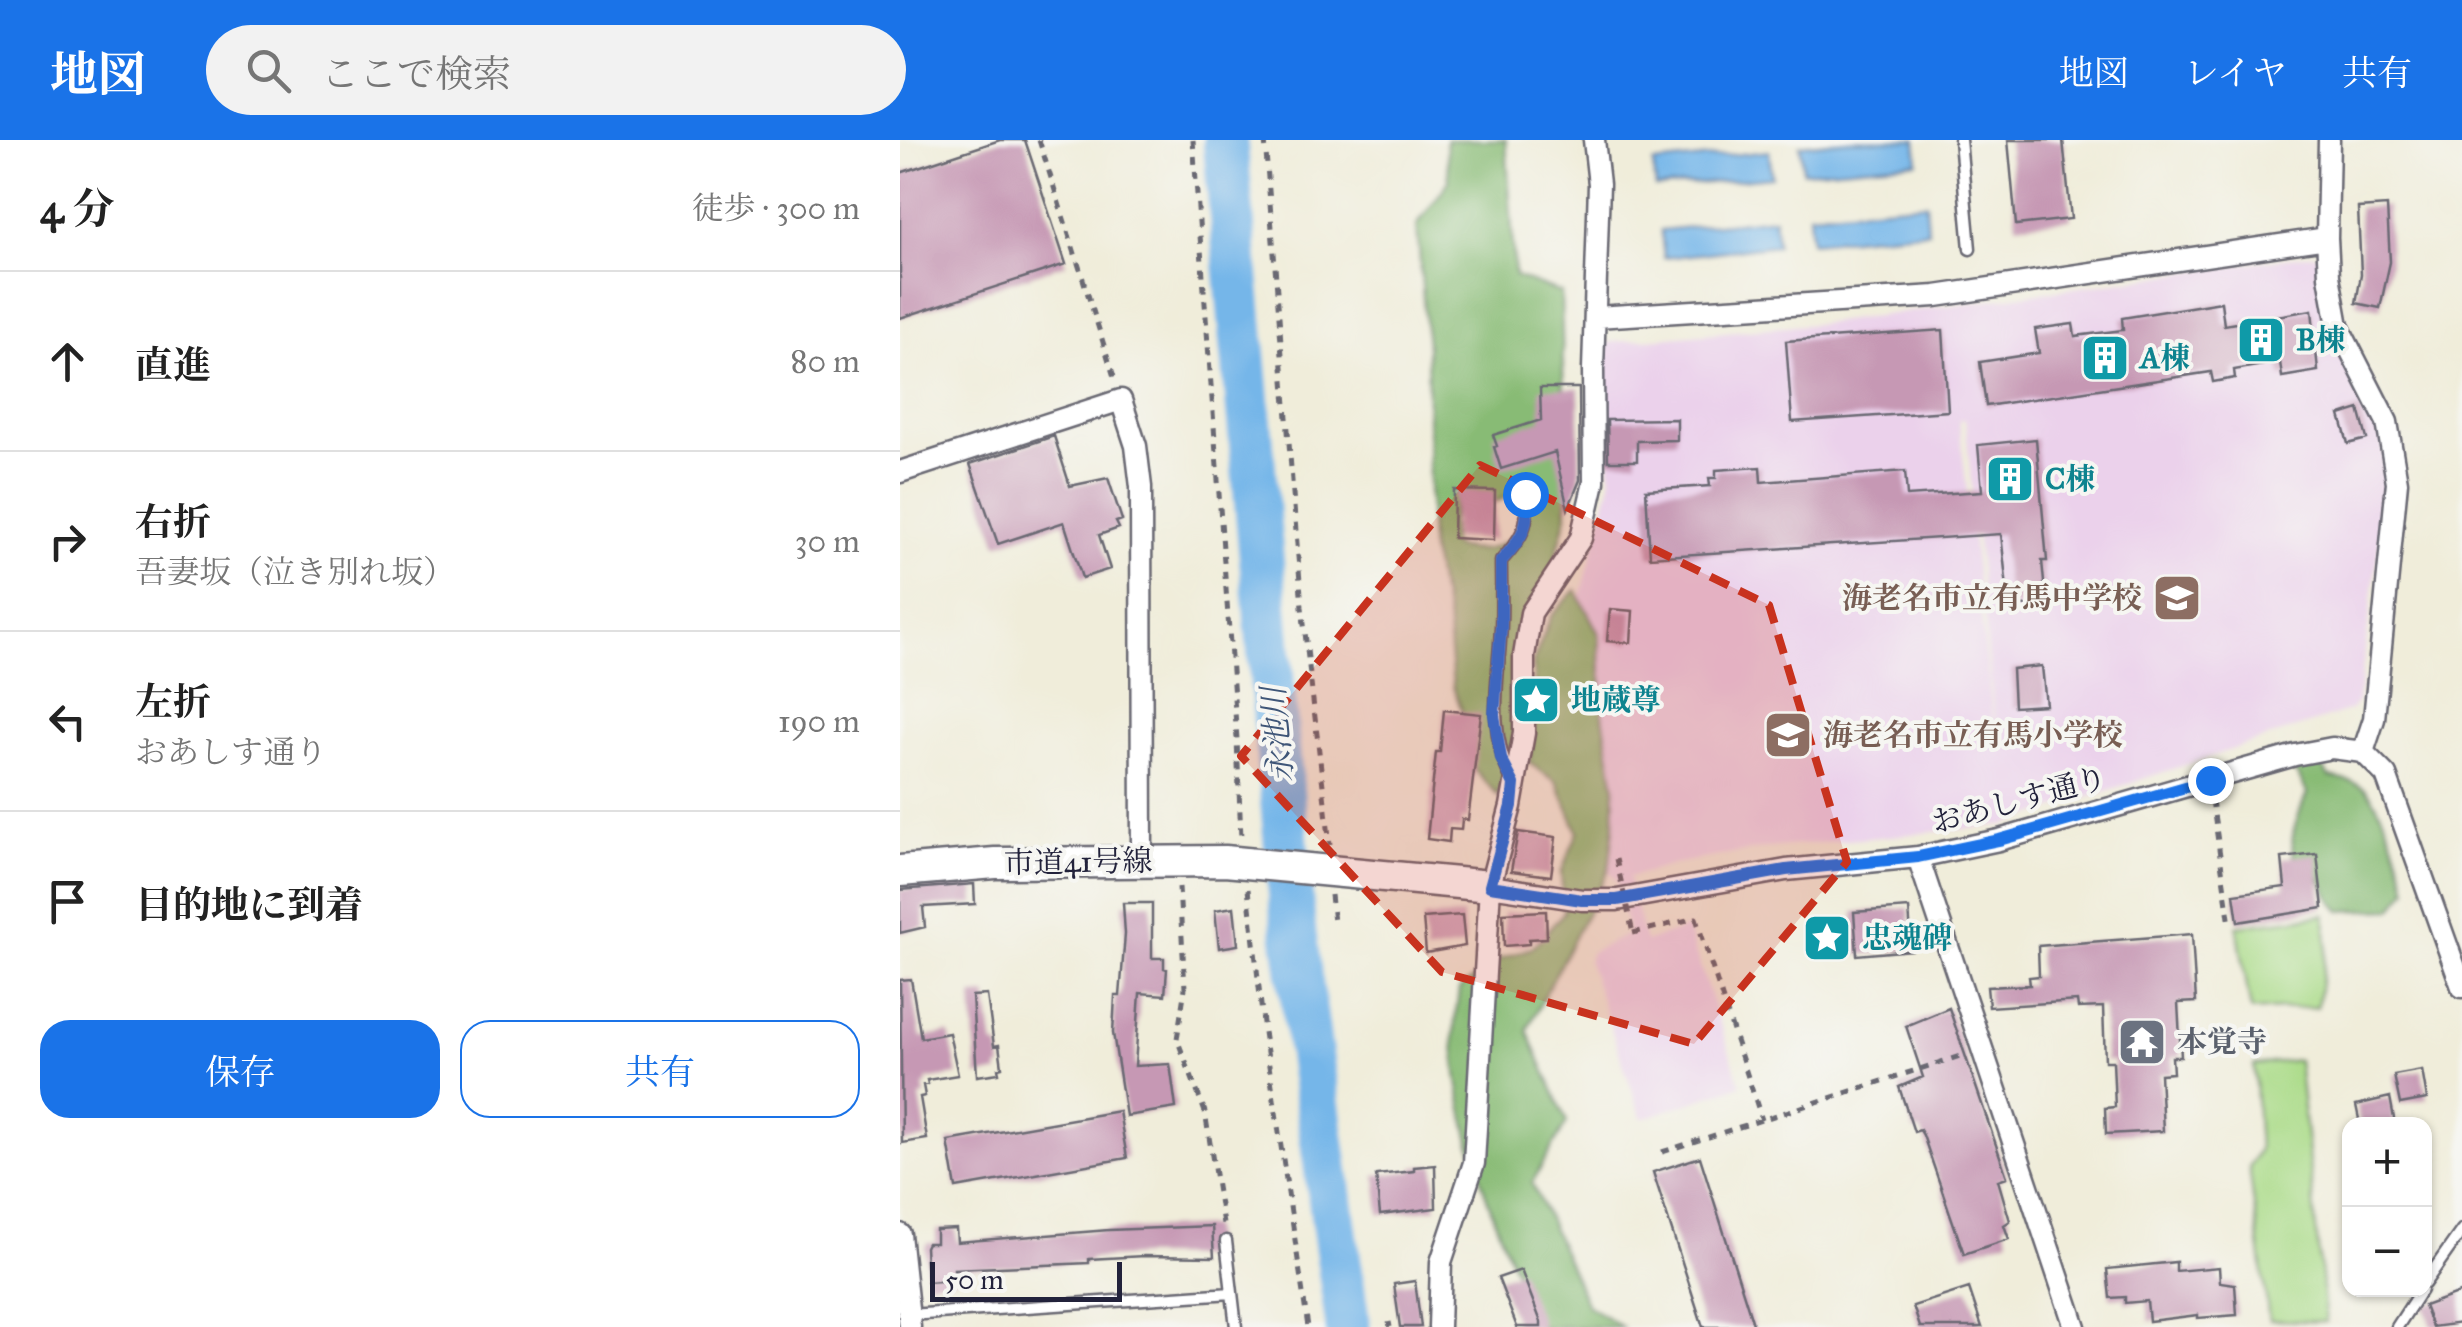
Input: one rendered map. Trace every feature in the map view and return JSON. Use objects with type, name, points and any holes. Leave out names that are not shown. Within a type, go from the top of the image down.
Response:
[{"type":"street","points":[[1440,1327],[1441,1262],[1474,1163],[1490,886],[1512,806],[1524,733],[1524,656],[1531,613],[1580,538],[1594,482],[1599,184],[1594,140]]},
{"type":"street","points":[[2329,140],[2327,238],[2338,326],[2387,422],[2397,482],[2374,719],[2363,752],[2386,775],[2461,981]]},
{"type":"street","points":[[1596,317],[1936,296],[2327,238]]},
{"type":"street","points":[[900,472],[1121,400],[1136,446],[1141,487],[1142,862]]},
{"type":"street","name":"おあしす通り","points":[[1490,886],[1582,900],[1617,900],[1786,870],[1918,857],[1999,840],[2295,755],[2332,748],[2363,752]]},
{"type":"street","points":[[1918,857],[2075,1327]]},
{"type":"street","name":"市道41号線","points":[[900,871],[995,863],[1176,861],[1249,862],[1328,870]]},
{"type":"street","points":[[1328,870],[1490,886]]},
{"type":"street","points":[[900,1234],[906,1309]]},
{"type":"lane","points":[[1960,140],[1970,249]]},
{"type":"lane","points":[[1514,784],[1501,759],[1494,715],[1501,561],[1524,534],[1528,522],[1525,494]]},
{"type":"lane","points":[[2432,1274],[2462,1230]]},
{"type":"lane","points":[[1226,1241],[1236,1327]]},
{"type":"lane","points":[[906,1309],[1232,1293]]},
{"type":"lane","points":[[2396,1327],[2416,1297]]},
{"type":"path","points":[[1038,140],[1121,400]]},
{"type":"path","points":[[1193,140],[1249,862],[1308,1327]]},
{"type":"path","points":[[1266,140],[1302,607],[1328,870]]},
{"type":"path","points":[[2210,780],[2230,925]]},
{"type":"path","points":[[1616,859],[1637,932],[1692,917],[1700,926],[1762,1120]]},
{"type":"path","points":[[1176,861],[1184,931],[1185,988],[1177,1039],[1205,1112],[1226,1241]]},
{"type":"path","points":[[1662,1152],[1982,1049]]},
{"type":"highlighted area","points":[[1480,465],[1769,605],[1847,862],[1694,1044],[1442,972],[1241,756]]},
{"type":"shaded area","points":[[2313,254],[2325,260],[2383,434],[2386,495],[2358,701],[2351,710],[2004,825],[1768,848],[1684,862],[1629,877],[1645,942],[1687,928],[1741,1085],[1642,1119],[1588,962],[1591,952],[1628,934],[1617,880],[1605,854],[1576,615],[1611,482],[1601,343],[1827,323]],"holes":[[[1965,419],[1996,737],[1959,420]]]},
{"type":"green space","points":[[1446,140],[1506,140],[1515,276],[1561,293],[1567,516],[1550,578],[1524,623],[1523,708],[1498,796],[1467,761],[1466,722],[1453,687],[1447,617],[1430,548],[1427,347],[1417,225],[1449,181]],"holes":[[[1514,491],[1526,510],[1520,531],[1496,546],[1480,550],[1452,546],[1450,522],[1455,500],[1493,502]]]},
{"type":"green space","points":[[1576,590],[1599,634],[1603,716],[1615,788],[1614,827],[1609,869],[1527,1030],[1567,1122],[1532,1183],[1587,1305],[1622,1327],[1539,1327],[1496,1224],[1473,1154],[1454,1044],[1459,990],[1497,960],[1532,948],[1564,912],[1561,873],[1578,832],[1557,782],[1529,763],[1536,718],[1533,662],[1551,616]]},
{"type":"green space","points":[[2307,760],[2323,768],[2329,777],[2359,785],[2374,800],[2392,838],[2408,889],[2392,909],[2341,911],[2315,873],[2295,864],[2293,836],[2307,793],[2298,775],[2286,767]]},
{"type":"green space","points":[[2325,915],[2327,945],[2317,1007],[2251,1011],[2237,926]]},
{"type":"green space","points":[[2298,1060],[2326,1322],[2269,1320],[2249,1167],[2259,1149],[2254,1065]]},
{"type":"water","points":[[1916,140],[1918,162],[1803,172],[1800,145]]},
{"type":"water","points":[[1769,151],[1772,177],[1656,188],[1653,163]]},
{"type":"water","points":[[1926,203],[1928,231],[1811,242],[1809,214]]},
{"type":"water","points":[[1774,218],[1777,245],[1664,258],[1661,230]]},
{"type":"building","points":[[1000,140],[1025,140],[1066,264],[900,318],[900,173]]},
{"type":"building","points":[[2008,140],[2063,140],[2071,219],[2016,225]]},
{"type":"building","points":[[2387,206],[2390,262],[2380,308],[2356,303],[2361,275],[2358,208]]},
{"type":"building","name":"A棟","points":[[2221,302],[2224,325],[2312,310],[2318,371],[2282,377],[2280,362],[2234,370],[2235,378],[2213,382],[2211,372],[1986,406],[1980,362],[2039,353],[2035,329],[2073,324],[2075,336],[2123,330],[2122,318]]},
{"type":"building","points":[[1943,330],[1948,411],[1792,422],[1786,341]]},
{"type":"building","points":[[1540,388],[1579,388],[1580,480],[1568,509],[1555,452],[1501,469],[1494,447],[1497,446],[1493,435],[1541,420]]},
{"type":"building","points":[[2359,409],[2367,439],[2348,444],[2340,415]]},
{"type":"building","points":[[1677,419],[1677,440],[1637,441],[1637,461],[1608,461],[1607,420]]},
{"type":"building","points":[[1054,436],[1070,486],[1108,478],[1122,520],[1116,522],[1119,528],[1099,535],[1110,569],[1082,578],[1064,522],[998,544],[970,464]]},
{"type":"building","points":[[2036,439],[2047,561],[2042,561],[2046,604],[2009,607],[2001,534],[1650,557],[1646,490],[1710,486],[1709,478],[1716,478],[1716,470],[1760,467],[1761,482],[1905,471],[1907,496],[1982,491],[1978,445]]},
{"type":"building","points":[[1454,490],[1495,491],[1494,540],[1453,538]]},
{"type":"building","points":[[1610,609],[1633,611],[1631,643],[1607,641]]},
{"type":"building","points":[[2042,666],[2046,705],[2014,707],[2012,669]]},
{"type":"building","points":[[1444,710],[1481,714],[1468,820],[1462,819],[1461,830],[1450,829],[1449,842],[1427,839]]},
{"type":"building","points":[[1518,832],[1556,837],[1551,876],[1511,871]]},
{"type":"building","points":[[2317,854],[2323,908],[2238,922],[2234,894],[2285,887],[2282,858]]},
{"type":"building","points":[[974,884],[975,904],[923,907],[925,927],[900,933],[900,890]]},
{"type":"building","points":[[1123,903],[1152,903],[1152,958],[1164,958],[1167,969],[1165,995],[1140,993],[1135,1066],[1170,1064],[1176,1108],[1126,1116],[1113,1033],[1125,934]]},
{"type":"building","points":[[1234,907],[1238,945],[1219,948],[1215,910]]},
{"type":"building","points":[[1909,908],[1912,950],[1857,955],[1854,912]]},
{"type":"building","points":[[1546,911],[1547,938],[1504,946],[1503,913]]},
{"type":"building","points":[[1462,915],[1465,946],[1426,953],[1423,918]]},
{"type":"building","points":[[2192,934],[2196,1002],[2178,1003],[2181,1057],[2172,1057],[2173,1073],[2160,1074],[2163,1131],[2106,1134],[2105,1108],[2115,1107],[2113,1061],[2105,1061],[2103,1007],[2078,1008],[2077,1001],[1989,1007],[1987,987],[2030,985],[2029,977],[2039,976],[2038,946]]},
{"type":"building","points":[[911,979],[921,1038],[949,1033],[958,1075],[927,1080],[928,1084],[923,1085],[925,1096],[920,1097],[927,1139],[902,1143],[900,980]]},
{"type":"building","points":[[987,995],[994,1046],[999,1045],[1002,1067],[998,1068],[999,1073],[977,1076],[972,996]]},
{"type":"building","points":[[1949,1008],[2007,1177],[1998,1180],[2010,1221],[2004,1225],[2009,1239],[1964,1254],[1923,1135],[1920,1130],[1914,1132],[1899,1087],[1923,1077],[1906,1026]]},
{"type":"building","points":[[2422,1070],[2427,1099],[2400,1104],[2394,1075]]},
{"type":"building","points":[[2390,1097],[2394,1117],[2359,1117],[2356,1105]]},
{"type":"building","points":[[1119,1111],[1127,1158],[956,1188],[948,1141]]},
{"type":"building","points":[[1700,1157],[1754,1327],[1703,1327],[1653,1172]]},
{"type":"building","points":[[1435,1165],[1436,1208],[1380,1215],[1376,1175]]},
{"type":"building","points":[[1212,1226],[1214,1257],[1144,1256],[1089,1259],[1089,1263],[954,1269],[955,1280],[927,1282],[925,1247],[927,1243],[936,1243],[936,1230],[956,1229],[957,1242]]},
{"type":"building","points":[[2176,1262],[2176,1271],[2219,1267],[2220,1282],[2235,1284],[2237,1315],[2149,1321],[2147,1301],[2125,1303],[2125,1297],[2110,1298],[2107,1269]]},
{"type":"building","points":[[1521,1270],[1541,1327],[1517,1327],[1498,1278]]},
{"type":"building","points":[[1415,1281],[1421,1327],[1400,1327],[1394,1284]]},
{"type":"building","points":[[1969,1288],[1982,1327],[1920,1327],[1913,1306]]},
{"type":"building","points":[[2462,1292],[2462,1323],[2432,1327],[2424,1306]]},
{"type":"waterway","name":"永池川","points":[[1225,140],[1294,934],[1348,1327]]},
{"type":"place","name":"B棟","points":[[2261,340]]},
{"type":"place","name":"A棟","points":[[2105,358]]},
{"type":"place","name":"C棟","points":[[2010,479]]},
{"type":"place","name":"海老名市立有馬中学校","points":[[2177,598]]},
{"type":"place","name":"地蔵尊","points":[[1536,700]]},
{"type":"place","name":"海老名市立有馬小学校","points":[[1788,735]]},
{"type":"place","name":"忠魂碑","points":[[1827,938]]},
{"type":"place","name":"本覚寺","points":[[2142,1042]]},
{"type":"route","points":[[1525,494],[1528,522],[1524,534],[1501,561],[1494,715],[1501,759],[1514,784],[1512,806],[1490,886],[1582,900],[1617,900],[1786,870],[1918,857],[1999,840],[2210,780]]}]
